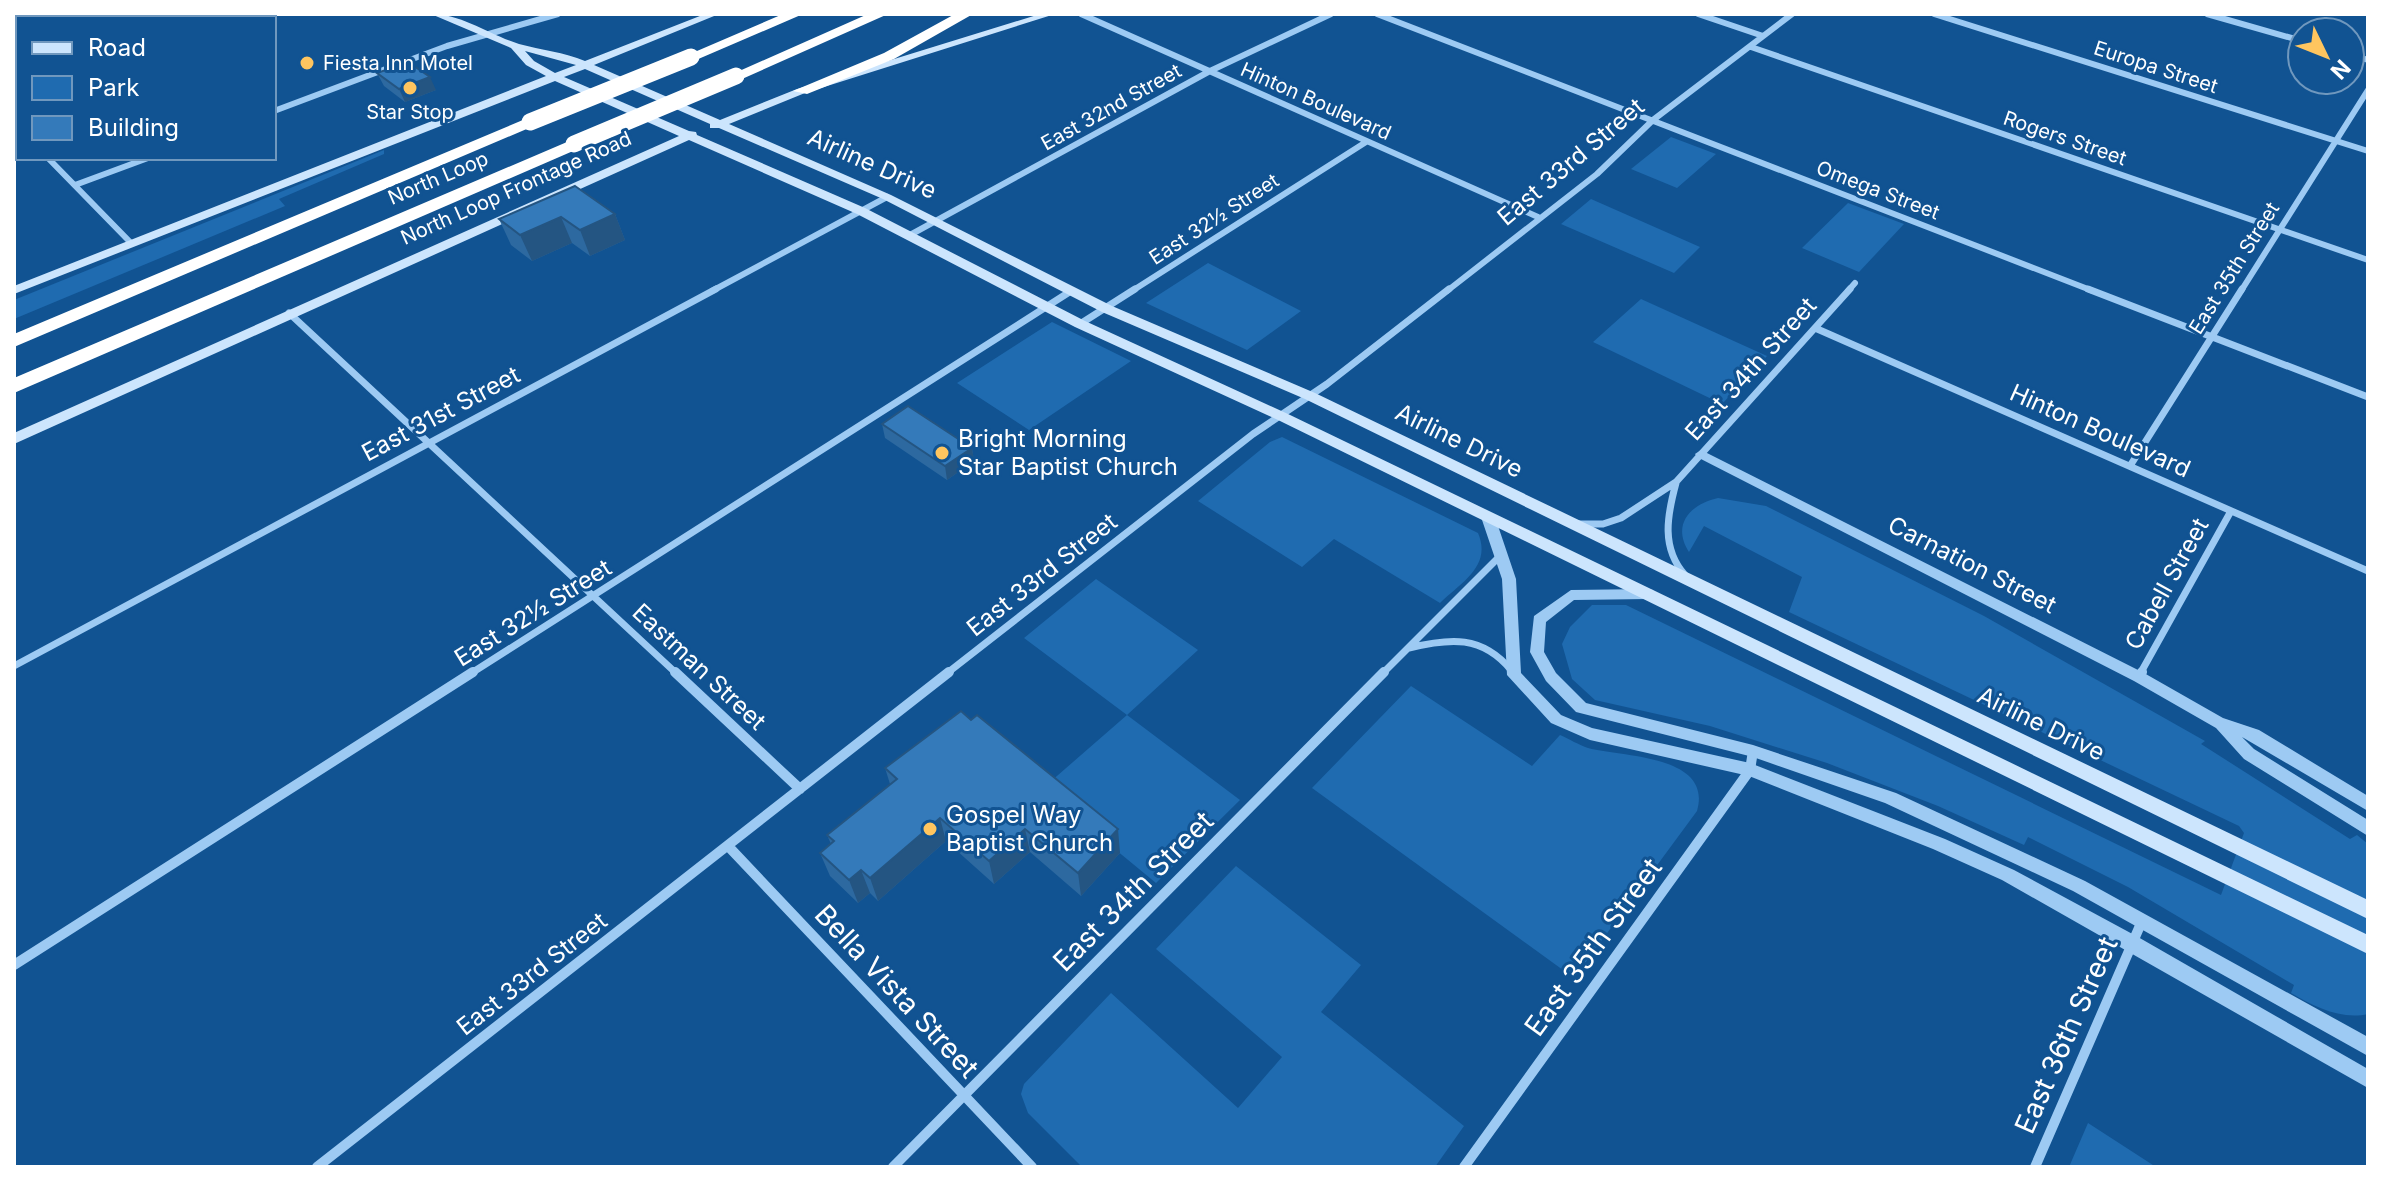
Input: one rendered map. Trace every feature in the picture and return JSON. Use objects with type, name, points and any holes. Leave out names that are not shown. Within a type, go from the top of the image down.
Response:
[{"type":"highway","name":"North Loop","points":[[14,341],[530,122],[796,14]]},
{"type":"highway","name":"North Loop","points":[[14,386],[881,14]]},
{"type":"highway","points":[[801,91],[889,56],[966,14]]},
{"type":"main road","name":"Airline Drive","points":[[436,14],[515,46],[553,52],[583,64],[887,197],[1107,309],[1310,396],[1709,593],[2368,910]]},
{"type":"main road","points":[[14,290],[714,14]]},
{"type":"main road","name":"North Loop Frontage Road","points":[[14,439],[688,135],[801,91],[1050,14]]},
{"type":"main road","name":"Airline Drive","points":[[515,46],[530,63],[553,76],[861,211],[1080,324],[1283,417],[2368,945]]},
{"type":"street","points":[[14,16],[21,14]]},
{"type":"street","points":[[276,110],[447,46],[558,14]]},
{"type":"street","name":"Hinton Boulevard","points":[[1081,14],[1538,217]]},
{"type":"street","name":"East 32nd Street","points":[[910,235],[1210,71],[1331,14]]},
{"type":"street","name":"Omega Street","points":[[1377,14],[2368,397]]},
{"type":"street","points":[[1698,14],[1763,36]]},
{"type":"street","name":"East 33rd Street","points":[[317,1167],[1253,434],[1283,417],[1597,174],[1653,120],[1792,14]]},
{"type":"street","name":"Europa Street","points":[[1934,14],[2368,151]]},
{"type":"street","points":[[2207,14],[2286,36]]},
{"type":"street","name":"Rogers Street","points":[[1751,47],[2368,260]]},
{"type":"street","name":"East 35th Street","points":[[2130,466],[2368,90]]},
{"type":"street","name":"East 32½ Street","points":[[1080,324],[1366,142]]},
{"type":"street","points":[[50,160],[131,243]]},
{"type":"street","points":[[75,185],[143,160]]},
{"type":"street","name":"East 31st Street","points":[[14,666],[887,197]]},
{"type":"street","name":"East 34th Street","points":[[1568,524],[1603,524],[1621,518],[1676,482],[1855,283]]},
{"type":"street","name":"East 32½ Street","points":[[14,965],[1071,291]]},
{"type":"street","name":"Eastman Street","points":[[289,313],[800,789]]},
{"type":"street","name":"Hinton Boulevard","points":[[1815,328],[2368,571]]},
{"type":"street","name":"Carnation Street","points":[[1701,454],[2139,677],[2218,723]]},
{"type":"street","name":"East 34th Street","points":[[1676,482],[1666,529],[1672,559],[1681,571],[1709,593]]},
{"type":"street","name":"Cabell Street","points":[[2139,677],[2231,511]]},
{"type":"street","points":[[1488,517],[1509,579],[1514,675]]},
{"type":"street","name":"East 34th Street","points":[[893,1167],[1500,556]]},
{"type":"street","name":"Airline Drive","points":[[1649,594],[1571,595],[1553,606],[1539,620],[1537,652],[1551,677],[1581,708],[1753,751],[1904,804],[2012,852],[2368,1047]]},
{"type":"street","points":[[1409,648],[1446,638],[1466,640],[1500,655],[1514,675],[1556,719],[1571,727],[1750,770],[1883,819],[2008,875],[2368,1079]]},
{"type":"street","points":[[2218,723],[2254,734],[2368,804]]},
{"type":"street","points":[[2218,723],[2249,754],[2368,829]]},
{"type":"street","name":"East 35th Street","points":[[1464,1167],[1750,770],[1753,751]]},
{"type":"street","name":"Bella Vista Street","points":[[728,846],[1032,1167]]},
{"type":"street","name":"East 36th Street","points":[[2035,1167],[2142,921]]},
{"type":"green space","points":[[1671,137],[1716,154],[1677,188],[1631,169]]},
{"type":"green space","points":[[384,150],[384,154],[279,199],[285,206],[14,319],[14,300]]},
{"type":"green space","points":[[1591,199],[1700,247],[1674,273],[1561,224]]},
{"type":"green space","points":[[1848,203],[1904,224],[1859,272],[1802,248]]},
{"type":"green space","points":[[1208,263],[1301,311],[1247,350],[1146,303]]},
{"type":"green space","points":[[1641,299],[1767,356],[1722,404],[1593,342]]},
{"type":"green space","points":[[1052,322],[1131,361],[1029,430],[957,383]]},
{"type":"green space","points":[[1282,437],[1478,533],[1481,555],[1478,564],[1440,603],[1334,539],[1302,567],[1198,501],[1270,442]]},
{"type":"green space","points":[[1718,498],[1766,506],[1984,616],[2205,741],[2201,744],[2350,839],[2357,835],[2368,844],[2368,1014],[2338,1014],[2309,1003],[2291,993],[2294,985],[2128,887],[2028,837],[2024,845],[1938,806],[1827,763],[1710,726],[1595,700],[1572,679],[1562,644],[1570,627],[1592,605],[1626,605],[2221,895],[2244,833],[2239,826],[1789,612],[1802,577],[1704,526],[1689,552],[1682,533],[1683,524],[1692,510]]},
{"type":"green space","points":[[1096,579],[1198,650],[1127,715],[1024,638]]},
{"type":"green space","points":[[1411,686],[1532,766],[1560,735],[1588,748],[1662,762],[1692,779],[1698,793],[1697,811],[1574,978],[1312,788]]},
{"type":"green space","points":[[1127,715],[1240,800],[1156,883],[1042,789]]},
{"type":"green space","points":[[1236,866],[1361,965],[1321,1012],[1464,1126],[1435,1167],[1082,1167],[1028,1113],[1021,1094],[1024,1084],[1111,993],[1238,1108],[1282,1057],[1156,949]]},
{"type":"green space","points":[[2088,1123],[2156,1167],[2069,1167]]},
{"type":"building","points":[[408,62],[430,77],[399,89],[377,73]]},
{"type":"building","points":[[575,186],[615,214],[580,230],[561,217],[520,235],[499,219]]},
{"type":"building","points":[[908,406],[972,448],[945,466],[882,424]]},
{"type":"building","name":"Gospel Way Baptist Church","points":[[961,711],[971,720],[977,715],[1118,829],[1078,873],[1025,829],[989,861],[940,818],[870,878],[861,870],[849,880],[820,853],[834,841],[827,835],[897,779],[885,768]]},
{"type":"place","name":"Fiesta Inn Motel","points":[[307,63]]},
{"type":"place","name":"Star Stop","points":[[410,88]]},
{"type":"place","name":"Bright Morning Star Baptist Church","points":[[942,453]]},
{"type":"place","name":"Gospel Way Baptist Church","points":[[930,829]]}]
